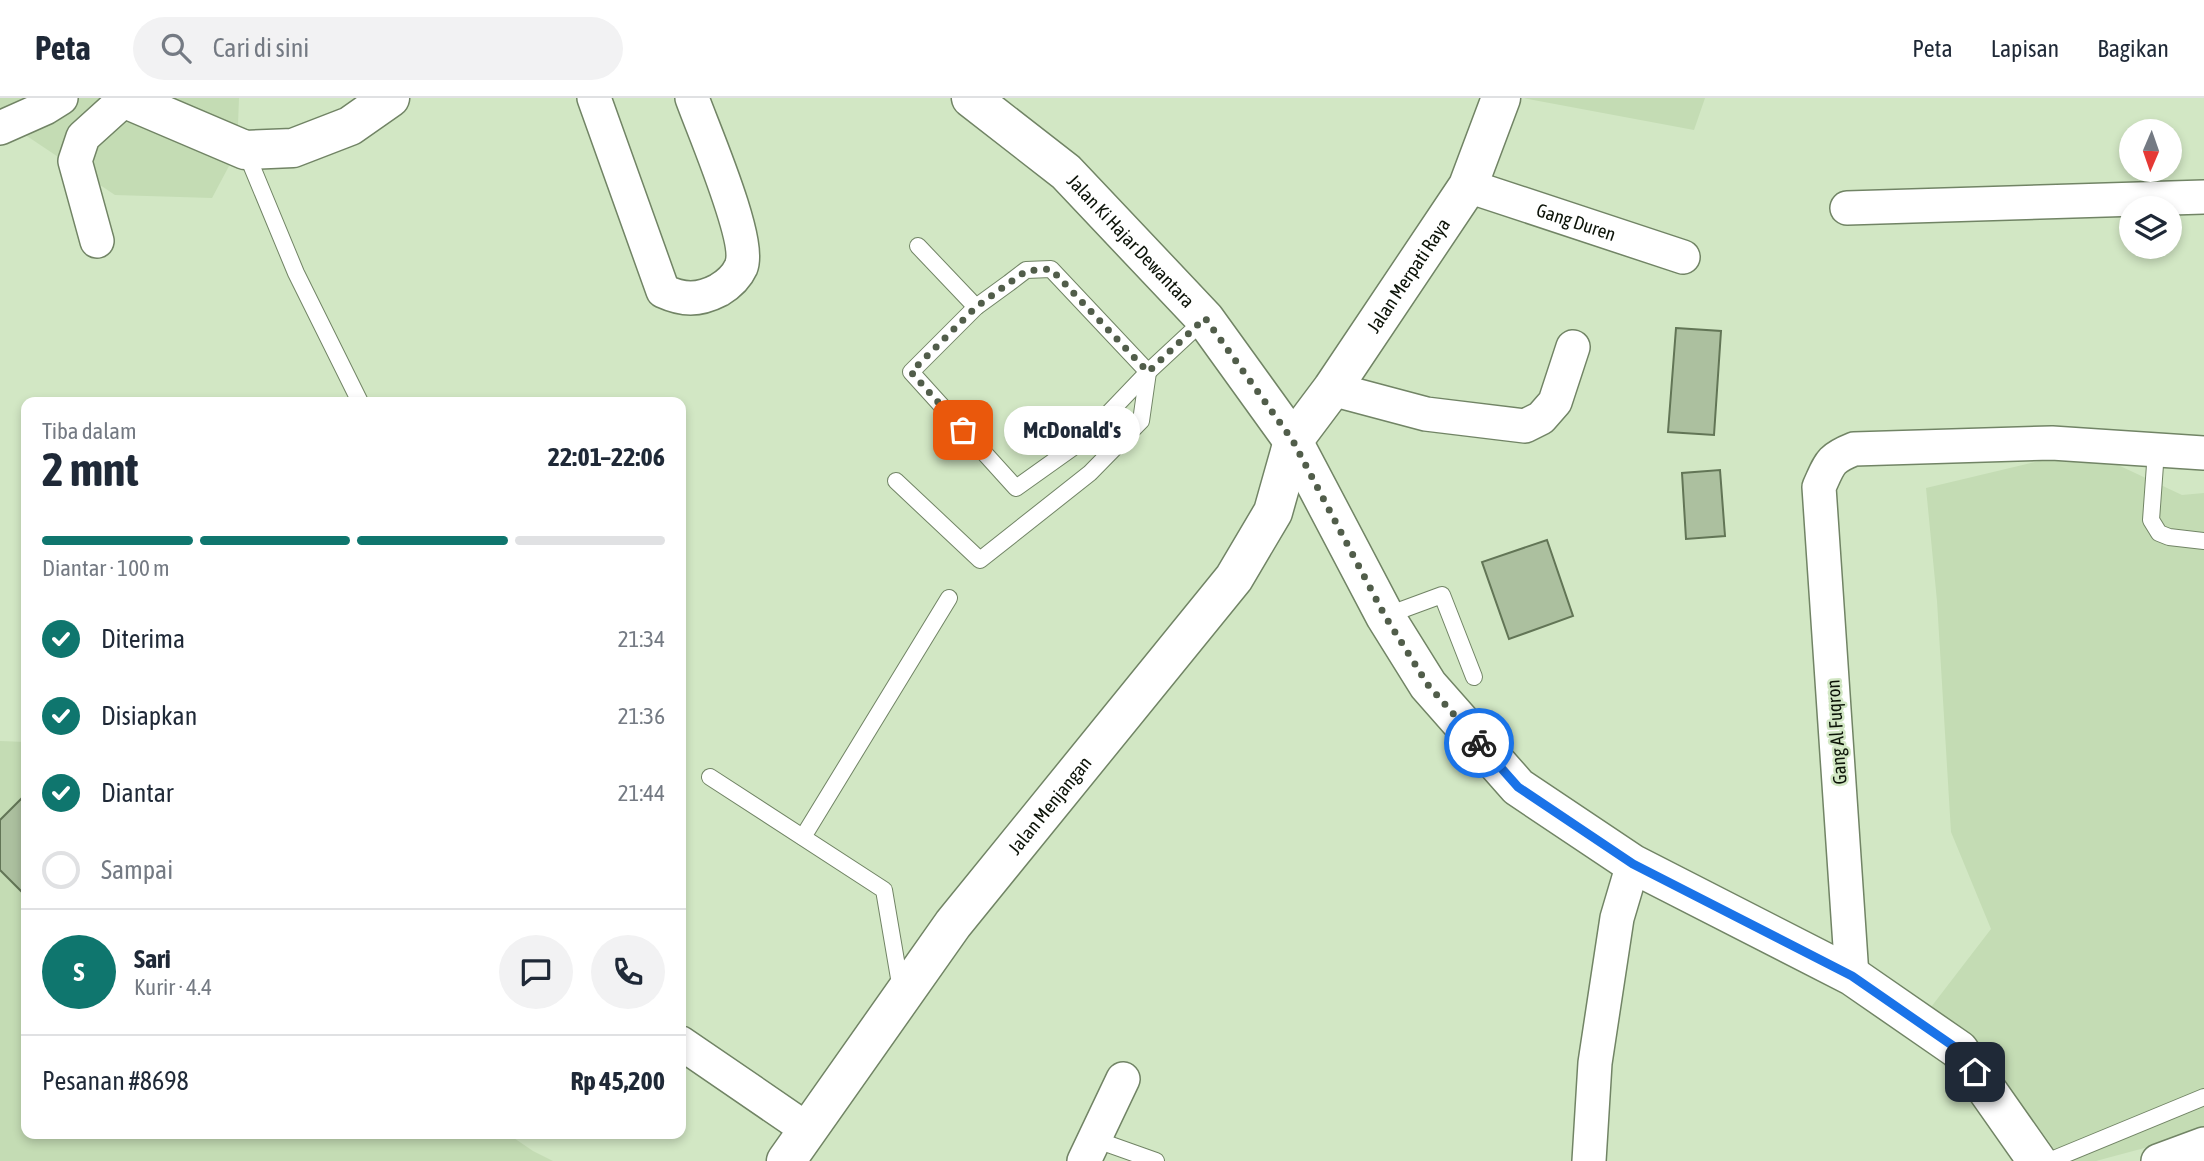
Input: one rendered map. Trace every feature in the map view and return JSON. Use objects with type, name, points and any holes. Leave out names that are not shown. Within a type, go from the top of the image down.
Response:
[{"type":"main road","points":[[124,99],[245,150],[293,148],[350,126],[390,98]]},
{"type":"main road","name":"Jalan Ki Hajar Dewantara","points":[[971,98],[1066,172],[1205,318],[1293,441],[1385,616],[1428,685],[1518,787],[1633,864],[1852,976],[1959,1050],[2037,1161]]},
{"type":"main road","name":"Jalan Merpati Raya","points":[[1293,441],[1332,389],[1468,186],[1501,98]]},
{"type":"main road","name":"Jalan Menjangan","points":[[786,1161],[953,924],[1234,578],[1273,512],[1293,441]]},
{"type":"street","points":[[0,128],[61,98]]},
{"type":"street","points":[[594,98],[663,291],[678,298],[707,296],[731,283],[742,266],[743,246],[738,223],[692,98]]},
{"type":"street","points":[[97,241],[75,161],[83,136],[124,99]]},
{"type":"street","name":"Gang Duren","points":[[1468,186],[1683,257]]},
{"type":"street","points":[[1847,208],[2204,198]]},
{"type":"street","points":[[1332,389],[1426,414],[1525,426],[1541,418],[1555,402],[1573,347]]},
{"type":"street","name":"Gang Al Fuqron","points":[[1852,976],[1819,487],[1828,467],[1836,456],[1854,449],[2052,443],[2156,452]]},
{"type":"street","points":[[2156,452],[2204,453]]},
{"type":"street","points":[[1588,1161],[1595,1063],[1617,918],[1633,864]]},
{"type":"street","points":[[686,1046],[808,1130]]},
{"type":"street","points":[[1089,1150],[1123,1079]]},
{"type":"street","points":[[2158,1161],[2204,1144]]},
{"type":"lane","points":[[245,150],[296,273],[358,397]]},
{"type":"lane","points":[[918,246],[976,307]]},
{"type":"lane","points":[[1148,372],[1051,269],[1026,271],[976,307],[911,372],[1016,488],[1082,441],[1148,372],[1205,318]]},
{"type":"lane","points":[[896,481],[980,560],[1090,473],[1141,421],[1148,372]]},
{"type":"lane","points":[[2156,452],[2151,520],[2159,533],[2169,537],[2204,541]]},
{"type":"lane","points":[[1385,616],[1442,595],[1474,677]]},
{"type":"lane","points":[[803,837],[949,598]]},
{"type":"lane","points":[[710,777],[884,890],[901,995]]},
{"type":"lane","points":[[2049,1161],[2204,1097]]},
{"type":"lane","points":[[1089,1150],[1156,1161]]},
{"type":"shaded area","points":[[0,98],[239,98],[237,151],[212,198],[115,195],[0,118]]},
{"type":"shaded area","points":[[1523,98],[1705,98],[1694,130]]},
{"type":"shaded area","points":[[2086,450],[2182,495],[2204,493],[2204,1132],[2096,1161],[2063,1161],[1991,1063],[1928,1011],[1991,929],[1951,832],[1937,601],[1926,488]]},
{"type":"shaded area","points":[[0,741],[21,742],[21,1139],[515,1139],[553,1161],[0,1161]]},
{"type":"building","points":[[1676,328],[1721,331],[1714,435],[1668,432]]},
{"type":"building","points":[[1720,470],[1725,536],[1686,539],[1682,473]]},
{"type":"building","points":[[1547,540],[1573,616],[1509,639],[1482,562]]},
{"type":"building","points":[[21,799],[21,891],[0,870],[0,820]]},
{"type":"way so far","points":[[963,430],[911,372],[976,307],[1026,271],[1051,269],[1148,372],[1205,318],[1293,441],[1385,616],[1428,685],[1479,743]]},
{"type":"place","name":"McDonald's","points":[[963,430]]},
{"type":"route","points":[[1479,743],[1518,787],[1633,864],[1852,976],[1959,1050],[1975,1072]]}]
